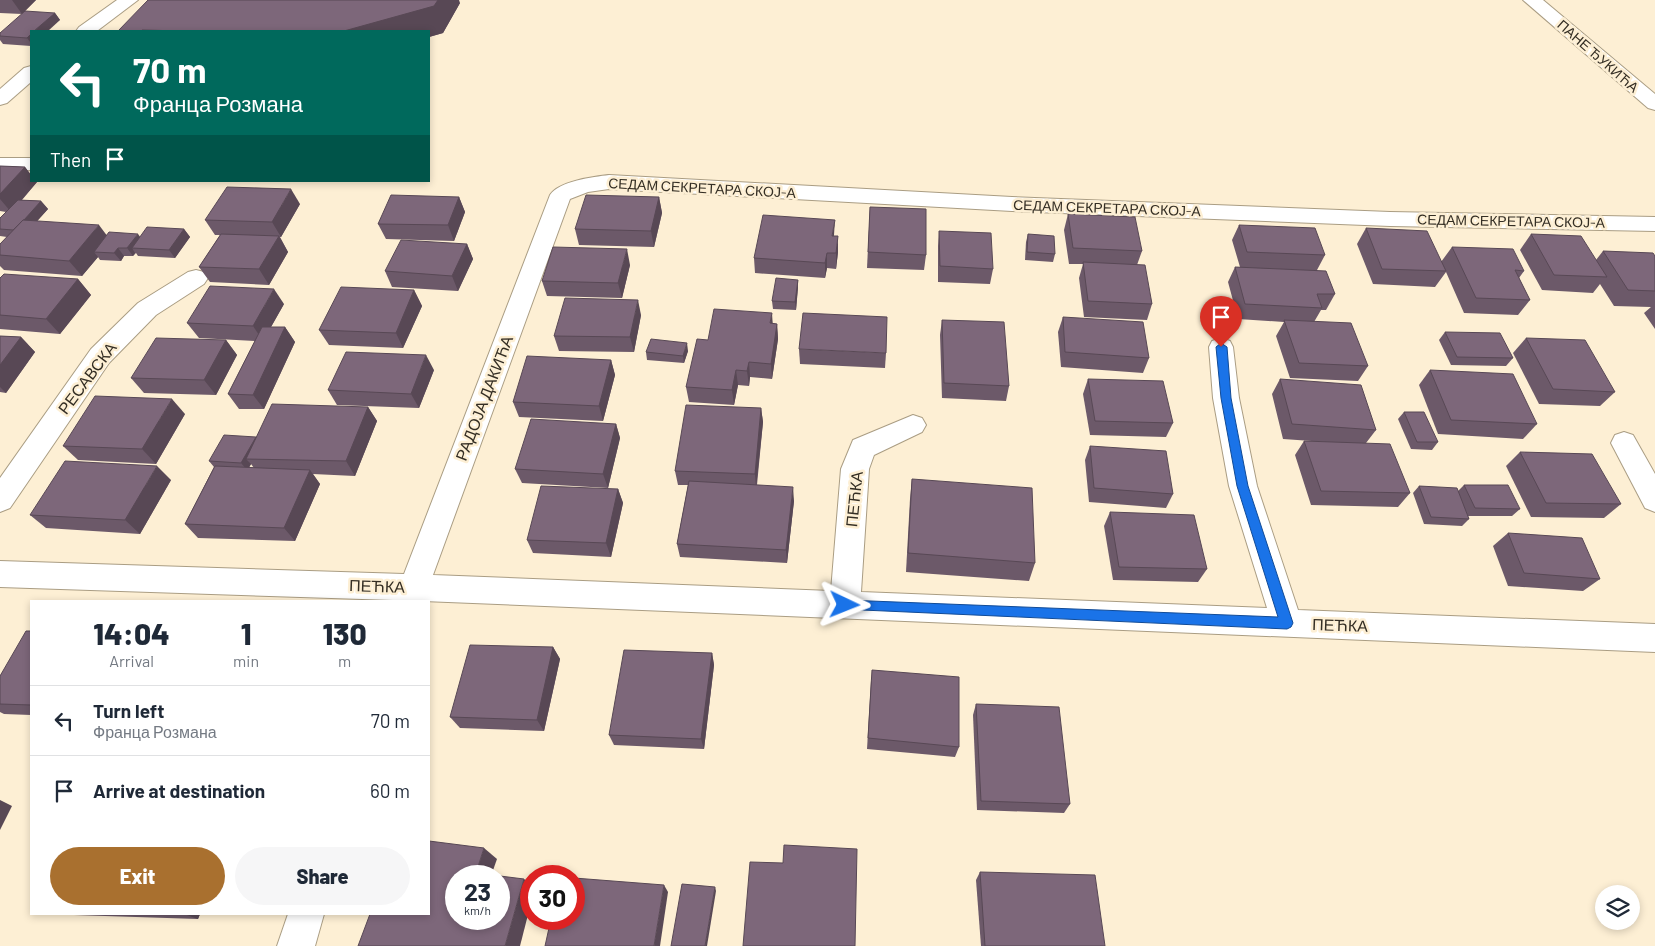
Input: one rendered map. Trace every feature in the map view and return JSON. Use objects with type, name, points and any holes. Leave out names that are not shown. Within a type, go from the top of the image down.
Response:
[{"type":"street","points":[[86,30],[129,0]]},
{"type":"street","name":"ПАНЕ ЂУКИЋА","points":[[1537,4],[1655,104]]},
{"type":"street","points":[[0,99],[24,77]]},
{"type":"street","points":[[0,165],[30,164]]},
{"type":"street","name":"СЕДАМ СЕКРЕТАРА СКОЈ-А","points":[[561,195],[590,184],[609,182],[1032,205],[1390,219],[1655,224]]},
{"type":"street","name":"РАДОЈА ДАКИЋА","points":[[410,594],[561,195]]},
{"type":"street","name":"РЕСАВСКА","points":[[0,500],[100,356],[147,309],[196,278]]},
{"type":"street","points":[[1221,347],[1226,398],[1242,486],[1287,623]]},
{"type":"street","name":"ПЕЋКА","points":[[845,605],[855,470],[863,448],[913,425]]},
{"type":"street","points":[[1624,443],[1655,500]]},
{"type":"street","name":"ПЕЋКА","points":[[0,574],[410,594],[845,605],[1655,638]]},
{"type":"street","points":[[296,946],[306,915]]},
{"type":"building","points":[[148,0],[438,0],[434,6],[348,30],[119,30]]},
{"type":"building","points":[[25,11],[55,13],[35,30],[30,30],[30,35],[27,38],[0,36],[0,33]]},
{"type":"building","points":[[0,166],[25,167],[0,194]]},
{"type":"building","points":[[227,187],[291,189],[272,222],[205,220]]},
{"type":"building","points":[[391,195],[459,197],[448,225],[378,224]]},
{"type":"building","points":[[586,195],[659,197],[651,231],[575,229]]},
{"type":"building","points":[[18,200],[41,201],[13,230],[0,229],[0,218]]},
{"type":"building","points":[[870,207],[926,209],[926,255],[868,252]]},
{"type":"building","points":[[1068,214],[1135,217],[1142,251],[1073,248]]},
{"type":"building","points":[[763,215],[835,220],[832,236],[838,236],[836,253],[827,253],[825,263],[754,258]]},
{"type":"building","points":[[23,220],[99,225],[69,261],[0,255],[0,244]]},
{"type":"building","points":[[1239,225],[1315,228],[1325,255],[1247,252]]},
{"type":"building","points":[[147,227],[184,229],[169,250],[132,248]]},
{"type":"building","points":[[1366,228],[1427,231],[1446,271],[1382,269]]},
{"type":"building","points":[[939,231],[991,233],[993,269],[940,266]]},
{"type":"building","points":[[109,232],[138,234],[127,248],[118,248],[114,253],[94,252]]},
{"type":"building","points":[[221,234],[279,236],[259,269],[199,267]]},
{"type":"building","points":[[1028,234],[1054,236],[1055,254],[1027,252]]},
{"type":"building","points":[[1531,234],[1581,236],[1607,277],[1554,275]]},
{"type":"building","points":[[401,240],[467,244],[452,276],[385,271]]},
{"type":"building","points":[[553,247],[627,249],[618,283],[542,281]]},
{"type":"building","points":[[1452,247],[1513,249],[1524,271],[1515,270],[1530,300],[1476,298]]},
{"type":"building","points":[[1603,251],[1653,253],[1655,256],[1655,291],[1628,290]]},
{"type":"building","points":[[1083,262],[1145,265],[1152,304],[1088,301]]},
{"type":"building","points":[[1235,267],[1326,271],[1335,294],[1317,294],[1322,308],[1245,304]]},
{"type":"building","points":[[4,274],[78,279],[46,319],[0,315],[0,278]]},
{"type":"building","points":[[776,278],[798,280],[795,302],[772,301]]},
{"type":"building","points":[[210,286],[274,289],[253,326],[187,323]]},
{"type":"building","points":[[341,287],[414,290],[396,333],[319,330]]},
{"type":"building","points":[[565,298],[638,300],[630,337],[554,336]]},
{"type":"building","points":[[714,309],[772,313],[770,323],[777,324],[771,364],[749,362],[747,371],[736,370],[732,390],[686,387],[697,339],[708,340]]},
{"type":"building","points":[[803,313],[887,317],[886,353],[799,349]]},
{"type":"building","points":[[1063,317],[1143,322],[1149,358],[1065,352]]},
{"type":"building","points":[[942,320],[1004,322],[1009,386],[944,383]]},
{"type":"building","points":[[1284,320],[1351,323],[1368,366],[1299,363]]},
{"type":"building","points":[[262,327],[285,327],[253,395],[228,394]]},
{"type":"building","points":[[1445,332],[1500,333],[1513,358],[1457,357]]},
{"type":"building","points":[[0,336],[21,337],[0,365]]},
{"type":"building","points":[[156,338],[226,340],[204,380],[131,378]]},
{"type":"building","points":[[1526,338],[1585,340],[1615,392],[1553,389]]},
{"type":"building","points":[[651,339],[687,343],[683,356],[646,352]]},
{"type":"building","points":[[346,352],[426,355],[411,394],[328,390]]},
{"type":"building","points":[[527,356],[611,360],[599,406],[513,402]]},
{"type":"building","points":[[1430,370],[1513,374],[1537,424],[1451,420]]},
{"type":"building","points":[[1088,379],[1163,381],[1173,423],[1095,421]]},
{"type":"building","points":[[1280,379],[1361,385],[1376,430],[1292,424]]},
{"type":"building","points":[[95,396],[172,399],[142,449],[63,446]]},
{"type":"building","points":[[272,404],[368,407],[346,461],[246,459]]},
{"type":"building","points":[[686,405],[761,408],[755,474],[675,471]]},
{"type":"building","points":[[1404,412],[1424,412],[1438,442],[1417,442]]},
{"type":"building","points":[[531,419],[616,424],[603,474],[515,469]]},
{"type":"building","points":[[224,435],[256,437],[241,463],[209,461]]},
{"type":"building","points":[[1304,441],[1390,444],[1410,493],[1321,491]]},
{"type":"building","points":[[1090,446],[1166,451],[1173,494],[1094,488]]},
{"type":"building","points":[[1520,452],[1592,454],[1621,504],[1546,503]]},
{"type":"building","points":[[65,461],[157,466],[125,520],[30,515]]},
{"type":"building","points":[[215,466],[310,470],[284,528],[185,524]]},
{"type":"building","points":[[912,479],[1032,488],[1035,563],[908,553]]},
{"type":"building","points":[[689,481],[793,487],[786,550],[677,544]]},
{"type":"building","points":[[1464,485],[1508,485],[1520,509],[1475,508]]},
{"type":"building","points":[[541,486],[618,489],[606,543],[527,540]]},
{"type":"building","points":[[1419,486],[1457,488],[1469,519],[1431,517]]},
{"type":"building","points":[[1110,512],[1194,515],[1207,569],[1119,567]]},
{"type":"building","points":[[1508,533],[1582,538],[1600,579],[1524,573]]},
{"type":"building","points":[[26,631],[30,631],[30,705],[0,704],[0,676]]},
{"type":"building","points":[[470,645],[553,647],[537,720],[450,717]]},
{"type":"building","points":[[624,650],[712,653],[701,739],[609,735]]},
{"type":"building","points":[[872,670],[959,677],[959,747],[868,738]]},
{"type":"building","points":[[976,704],[1059,707],[1070,804],[981,801]]},
{"type":"building","points":[[430,841],[484,848],[479,865],[445,865],[445,930],[510,930],[505,946],[358,946],[370,915],[430,915]]},
{"type":"building","points":[[784,845],[857,849],[855,946],[743,946],[750,862],[783,863]]},
{"type":"building","points":[[980,872],[1095,875],[1105,946],[985,946]]},
{"type":"building","points":[[510,877],[520,878],[520,893],[510,928]]},
{"type":"building","points":[[585,879],[664,885],[654,946],[545,946],[549,930],[585,930]]},
{"type":"building","points":[[682,884],[715,887],[705,946],[671,946]]},
{"type":"route","points":[[845,605],[1287,623],[1242,486],[1226,398],[1221,347]]}]
